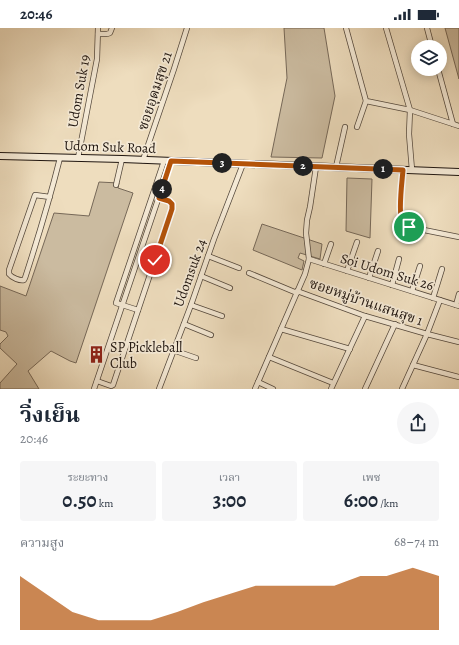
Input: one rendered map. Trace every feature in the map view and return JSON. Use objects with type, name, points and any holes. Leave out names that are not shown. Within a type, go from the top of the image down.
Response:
[{"type":"main road","name":"Udom Suk Road","points":[[0,156],[459,172]]},
{"type":"street","name":"Udom Suk 19","points":[[78,158],[97,59],[98,28]]},
{"type":"street","points":[[98,34],[110,33],[112,28]]},
{"type":"street","name":"ซอยอุดมสุข 21","points":[[143,160],[187,28]]},
{"type":"street","points":[[346,28],[366,101],[357,127]]},
{"type":"street","points":[[386,28],[410,110],[409,134],[412,170]]},
{"type":"street","points":[[427,28],[430,40]]},
{"type":"street","points":[[440,76],[453,124]]},
{"type":"street","points":[[366,101],[410,110],[459,126]]},
{"type":"street","points":[[336,167],[345,127]]},
{"type":"street","points":[[50,197],[34,195],[9,270],[9,274],[11,276],[21,280],[24,280],[25,278],[50,197],[60,158]]},
{"type":"street","points":[[116,185],[122,160]]},
{"type":"street","points":[[138,310],[116,303],[164,161]]},
{"type":"street","points":[[94,389],[171,161]]},
{"type":"street","name":"Udomsuk 24","points":[[159,389],[243,164]]},
{"type":"street","points":[[255,389],[305,274],[309,259],[306,233],[307,220],[316,166]]},
{"type":"street","points":[[403,170],[400,213],[401,220],[404,225],[459,237]]},
{"type":"street","points":[[97,381],[111,386],[113,385],[172,209],[172,204],[169,201],[153,192]]},
{"type":"street","points":[[347,271],[357,242]]},
{"type":"street","points":[[324,264],[331,244]]},
{"type":"street","points":[[369,278],[378,251]]},
{"type":"street","points":[[208,256],[239,268]]},
{"type":"street","name":"Soi Udom Suk 26","points":[[309,259],[457,305]]},
{"type":"street","points":[[392,285],[399,259]]},
{"type":"street","points":[[412,292],[420,266]]},
{"type":"street","points":[[433,298],[442,269]]},
{"type":"street","name":"ซอยหมู่บ้านแสนสุข 1","points":[[249,272],[297,292],[365,316],[459,342]]},
{"type":"street","points":[[201,276],[230,288]]},
{"type":"street","points":[[457,305],[459,294]]},
{"type":"street","points":[[402,389],[414,365],[440,300]]},
{"type":"street","points":[[191,305],[222,316]]},
{"type":"street","points":[[331,389],[365,316]]},
{"type":"street","points":[[184,324],[211,335]]},
{"type":"street","points":[[365,389],[395,324]]},
{"type":"street","points":[[281,329],[350,350]]},
{"type":"street","points":[[173,350],[196,358]]},
{"type":"street","points":[[269,357],[333,383]]},
{"type":"street","points":[[414,365],[459,378]]},
{"type":"street","points":[[258,382],[273,389]]},
{"type":"shaded area","points":[[284,28],[324,28],[335,96],[322,158],[271,157],[287,78]]},
{"type":"shaded area","points":[[445,28],[459,28],[459,79]]},
{"type":"shaded area","points":[[347,178],[372,179],[370,238],[346,231]]},
{"type":"shaded area","points":[[99,182],[119,183],[118,188],[133,193],[76,363],[51,351],[28,371],[39,389],[0,389],[0,383],[17,364],[0,348],[0,344],[8,336],[6,332],[0,330],[0,286],[26,296],[54,213],[89,216]]},
{"type":"shaded area","points":[[262,224],[322,244],[320,259],[300,253],[298,258],[304,261],[302,270],[253,250]]},
{"type":"place","name":"SP Pickleball Club","points":[[97,355]]},
{"type":"route","points":[[155,260],[172,209],[172,204],[169,201],[159,198],[171,161],[403,170],[400,213],[401,220],[404,225],[409,227]]}]
